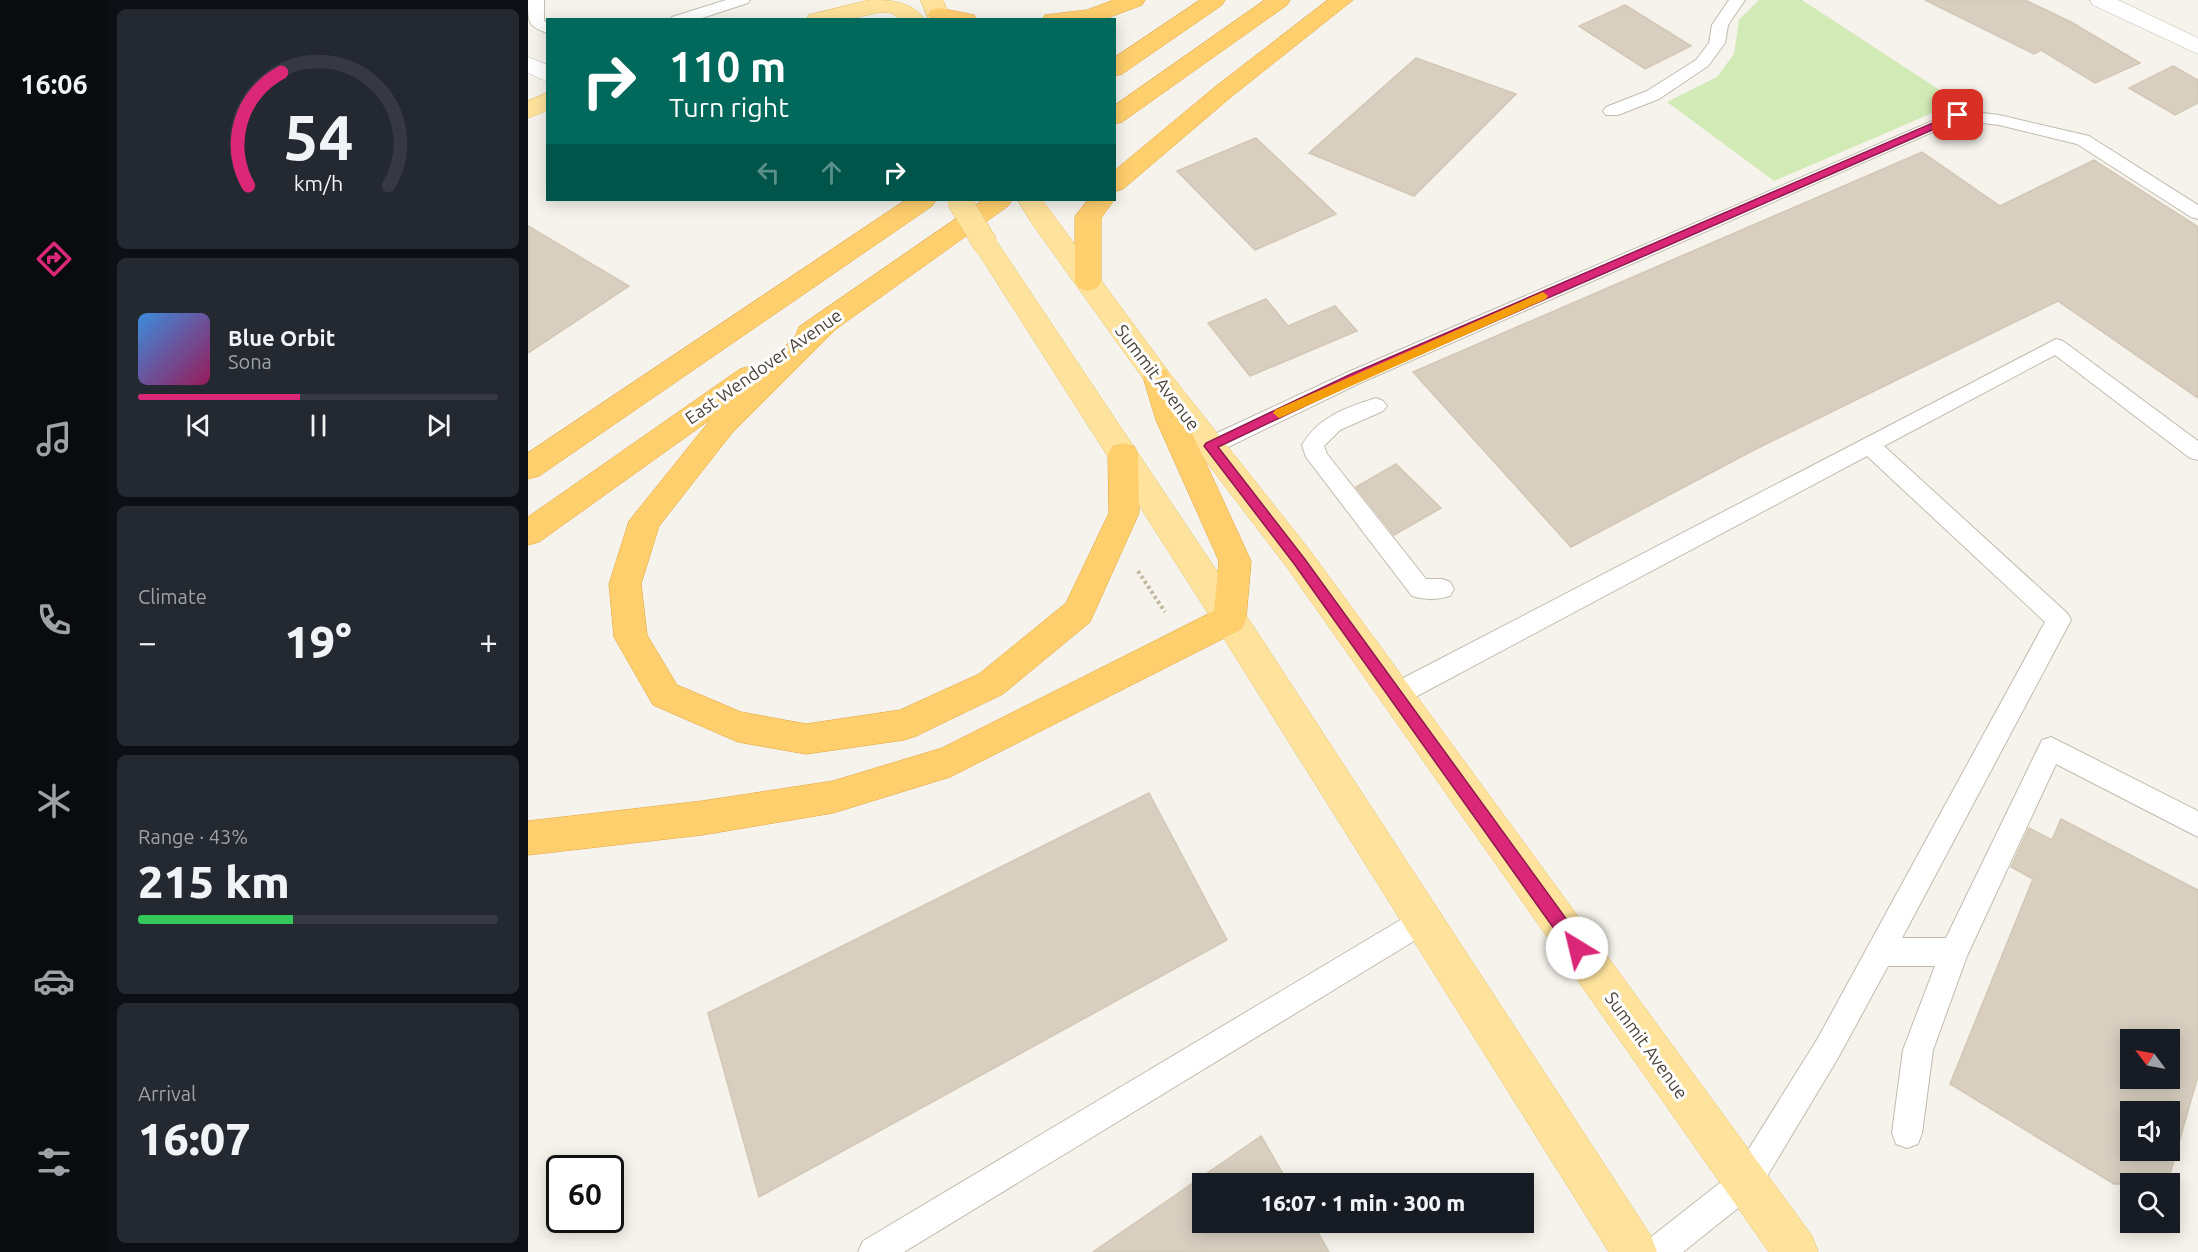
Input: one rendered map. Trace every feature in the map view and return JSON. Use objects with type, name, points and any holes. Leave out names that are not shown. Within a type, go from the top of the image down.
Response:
[{"type":"highway","points":[[1072,18],[1091,16],[1134,0]]},
{"type":"highway","points":[[1116,68],[1214,0]]},
{"type":"highway","points":[[1116,116],[1279,0]]},
{"type":"highway","points":[[1116,182],[1223,92],[1342,0]]},
{"type":"highway","points":[[937,11],[960,18]]},
{"type":"highway","points":[[528,468],[922,201]]},
{"type":"highway","name":"East Wendover Avenue","points":[[528,532],[998,201]]},
{"type":"highway","points":[[1088,282],[1088,217],[1100,201]]},
{"type":"highway","points":[[825,322],[722,425],[645,521],[625,585],[631,637],[665,695],[738,727],[806,739],[904,725],[991,684],[1078,612],[1124,513],[1123,454]]},
{"type":"highway","points":[[528,838],[702,818],[833,797],[950,761],[1230,619],[1235,561],[1171,420],[1157,377]]},
{"type":"highway","points":[[528,448],[617,408]]},
{"type":"main road","points":[[825,18],[885,6],[899,8],[912,18]]},
{"type":"main road","points":[[528,111],[546,101]]},
{"type":"main road","points":[[961,201],[986,245],[1230,619],[1635,1252]]},
{"type":"main road","name":"Summit Avenue","points":[[1035,208],[1157,377],[1300,561],[1796,1252]]},
{"type":"street","points":[[2101,0],[2198,47]]},
{"type":"street","points":[[528,64],[546,74]]},
{"type":"lane","points":[[536,0],[536,24],[546,27]]},
{"type":"lane","points":[[684,18],[742,0]]},
{"type":"lane","points":[[1612,111],[1653,95],[1702,63],[1718,43],[1720,25],[1737,0]]},
{"type":"lane","points":[[1210,446],[1353,378],[1958,115],[1999,120],[2083,140],[2198,213]]},
{"type":"lane","points":[[1395,695],[2056,346],[2198,452]]},
{"type":"lane","points":[[1376,406],[1329,424],[1319,434],[1313,445],[1317,457],[1420,589],[1442,589]]},
{"type":"lane","points":[[1657,1252],[1746,1182],[1828,1048],[2059,620],[1869,445]]},
{"type":"lane","points":[[1907,1133],[1918,1050],[1953,952],[2051,748],[2198,825]]},
{"type":"lane","points":[[874,1252],[1422,920]]},
{"type":"lane","points":[[1880,952],[1953,952]]},
{"type":"path","points":[[1132,562],[1169,618]]},
{"type":"green space","points":[[1759,0],[1802,0],[1958,102],[1774,181],[1667,102],[1717,77],[1734,54],[1739,20]]},
{"type":"building","points":[[1925,0],[2025,0],[2071,22],[2140,63],[2095,83],[2041,50],[2034,54]]},
{"type":"building","points":[[1625,5],[1691,46],[1645,69],[1579,26]]},
{"type":"building","points":[[1416,58],[1516,94],[1414,196],[1309,153]]},
{"type":"building","points":[[2173,66],[2198,80],[2198,103],[2175,115],[2129,88]]},
{"type":"building","points":[[1256,138],[1336,214],[1255,250],[1177,171]]},
{"type":"building","points":[[1922,152],[2000,206],[2094,160],[2198,227],[2198,398],[2058,301],[1752,451],[1571,547],[1413,372]]},
{"type":"building","points":[[528,226],[629,286],[528,353]]},
{"type":"building","points":[[1266,299],[1288,326],[1335,306],[1357,331],[1250,376],[1208,323]]},
{"type":"building","points":[[1396,464],[1441,508],[1394,535],[1356,487]]},
{"type":"building","points":[[1149,793],[1227,940],[759,1197],[708,1013]]},
{"type":"building","points":[[2061,819],[2198,890],[2198,1076],[2180,1139],[2180,1101],[2120,1101],[2120,1161],[2174,1161],[2170,1173],[2120,1173],[2120,1184],[2114,1184],[1950,1084],[2033,879],[2011,867],[2029,828],[2052,840]]},
{"type":"building","points":[[1261,1136],[1283,1173],[1207,1173]]},
{"type":"building","points":[[1192,1184],[1192,1233],[1318,1233],[1329,1252],[1093,1252]]},
{"type":"slow traffic","points":[[1279,413],[1353,378],[1543,296]]},
{"type":"route","points":[[1577,948],[1300,561],[1210,446],[1353,378],[1958,115]]}]
